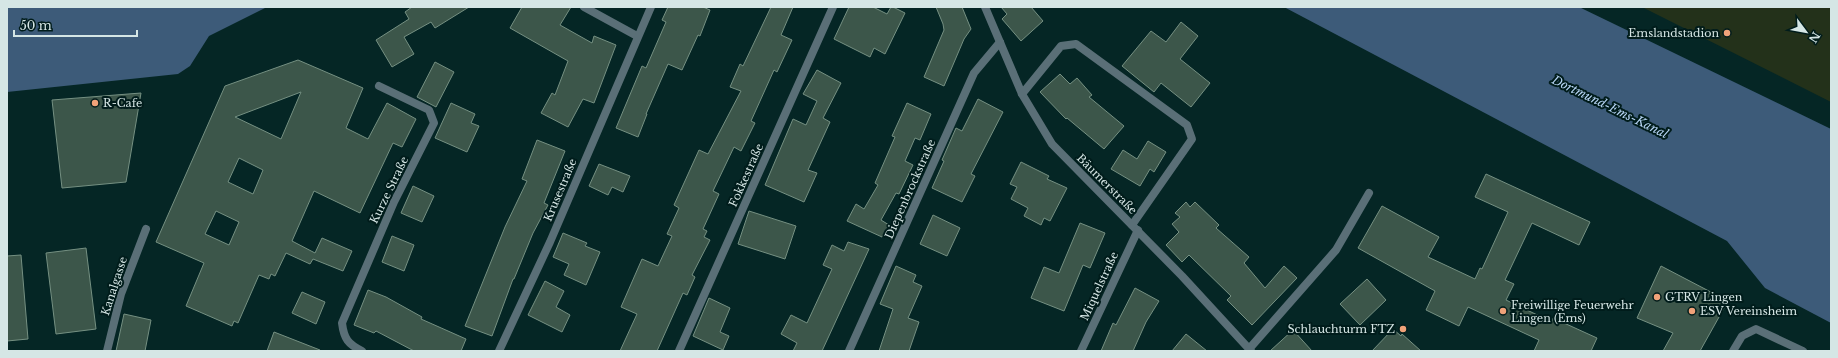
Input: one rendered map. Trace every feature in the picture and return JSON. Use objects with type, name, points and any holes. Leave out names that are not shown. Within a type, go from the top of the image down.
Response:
[{"type":"street","points":[[584,7],[637,36]]},
{"type":"street","name":"Krusestraße","points":[[499,351],[550,242],[637,36],[651,7]]},
{"type":"street","name":"Fokkestraße","points":[[679,351],[833,7]]},
{"type":"street","name":"Bäumerstraße","points":[[985,7],[1022,94],[1052,144],[1135,228],[1250,350]]},
{"type":"street","name":"Diepenbrockstraße","points":[[849,351],[974,73],[1000,42]]},
{"type":"street","name":"Miquelstraße","points":[[1022,94],[1061,46],[1076,44],[1187,125],[1192,139],[1135,228],[1081,351]]},
{"type":"street","name":"Kurze Straße","points":[[362,351],[351,346],[343,333],[342,323],[394,202],[434,123],[429,110],[379,86]]},
{"type":"street","points":[[1250,350],[1336,250],[1369,193]]},
{"type":"street","name":"Kanalgasse","points":[[107,351],[121,294],[146,229]]},
{"type":"street","points":[[1733,351],[1742,336],[1756,329],[1802,351]]},
{"type":"green space","points":[[1642,7],[1831,7],[1831,102]]},
{"type":"water","points":[[7,7],[267,7],[209,36],[190,66],[178,74],[7,92]]},
{"type":"water","name":"Dortmund-Ems-Kanal","points":[[1284,7],[1579,7],[1831,129],[1831,323],[1765,288],[1727,241]]},
{"type":"building","points":[[412,7],[469,7],[435,28],[431,22],[404,37],[414,54],[392,67],[376,40],[409,19],[405,12]]},
{"type":"building","points":[[522,7],[571,7],[560,25],[592,43],[594,36],[616,45],[594,103],[583,99],[568,127],[541,113],[552,93],[555,95],[568,61],[510,28]]},
{"type":"building","points":[[668,7],[703,7],[710,10],[700,36],[698,35],[682,70],[668,64],[646,114],[638,137],[616,128],[642,66],[646,68],[666,22],[662,20]]},
{"type":"building","points":[[771,7],[793,7],[781,35],[792,40],[777,72],[774,70],[751,121],[755,123],[741,151],[734,147],[713,191],[719,194],[703,229],[707,231],[704,237],[710,240],[692,275],[695,277],[687,295],[683,293],[657,351],[620,351],[637,314],[621,307],[642,259],[658,266],[672,236],[667,234],[679,208],[674,205],[699,150],[708,154],[741,91],[730,87],[740,64],[743,66]]},
{"type":"building","points":[[849,7],[873,7],[887,14],[891,7],[893,7],[905,13],[885,54],[874,48],[870,57],[834,39]]},
{"type":"building","points":[[936,7],[962,7],[971,29],[964,39],[944,86],[924,77],[944,30]]},
{"type":"building","points":[[1001,7],[1031,7],[1043,21],[1021,41],[1002,19],[1007,14]]},
{"type":"building","points":[[1181,22],[1198,36],[1180,59],[1210,83],[1191,107],[1161,83],[1154,92],[1122,66],[1151,31],[1166,42]]},
{"type":"building","points":[[298,60],[363,88],[346,128],[368,139],[387,103],[416,119],[402,147],[393,143],[360,213],[314,191],[292,241],[315,253],[322,238],[352,251],[343,271],[313,259],[310,264],[286,253],[275,276],[271,274],[269,279],[259,275],[238,323],[234,321],[232,326],[186,306],[204,263],[156,242],[225,86]],"holes":[[[301,92],[281,139],[235,117]],[[239,158],[263,170],[253,194],[228,182]],[[216,211],[239,222],[229,245],[205,234]]]},
{"type":"building","points":[[435,62],[454,72],[436,107],[417,97]]},
{"type":"building","points":[[817,70],[841,83],[823,118],[830,122],[808,170],[817,173],[804,202],[765,185],[793,119],[806,125],[817,101],[803,94]]},
{"type":"building","points":[[1060,74],[1070,84],[1077,78],[1092,95],[1089,97],[1124,126],[1104,149],[1067,118],[1066,119],[1040,92]]},
{"type":"building","points":[[141,93],[126,182],[62,188],[52,100]]},
{"type":"building","points":[[978,99],[1003,112],[971,174],[975,176],[962,202],[932,188],[956,128],[962,131]]},
{"type":"building","points":[[451,103],[475,114],[471,123],[479,126],[467,152],[435,138]]},
{"type":"building","points":[[907,103],[931,114],[920,140],[915,138],[905,161],[913,165],[899,194],[896,193],[881,220],[889,225],[882,237],[847,221],[856,204],[864,209],[878,185],[875,183],[895,137],[892,136]]},
{"type":"building","points":[[537,140],[565,151],[544,203],[548,205],[533,233],[513,279],[492,336],[465,326],[505,227],[527,181],[522,179]]},
{"type":"building","points":[[1148,141],[1166,152],[1154,172],[1150,169],[1140,186],[1111,169],[1123,150],[1137,159]]},
{"type":"building","points":[[1021,162],[1049,176],[1047,179],[1067,188],[1050,221],[1044,218],[1041,225],[1024,216],[1028,208],[1011,199],[1017,187],[1010,184]]},
{"type":"building","points":[[599,164],[630,176],[623,192],[612,187],[608,195],[589,186]]},
{"type":"building","points":[[1486,174],[1590,222],[1579,245],[1532,223],[1505,280],[1514,284],[1506,300],[1552,322],[1553,318],[1597,338],[1591,351],[1534,351],[1539,340],[1468,307],[1459,326],[1426,310],[1435,291],[1358,248],[1382,206],[1439,237],[1428,257],[1475,279],[1480,268],[1482,269],[1508,212],[1475,197]]},
{"type":"building","points":[[413,186],[434,196],[422,222],[401,213]]},
{"type":"building","points":[[1186,202],[1190,207],[1195,202],[1219,225],[1216,228],[1249,257],[1244,263],[1265,288],[1284,266],[1297,278],[1252,325],[1227,300],[1231,296],[1189,255],[1182,262],[1166,245],[1179,232],[1172,224],[1180,217],[1175,213]]},
{"type":"building","points":[[749,211],[796,226],[785,259],[738,244]]},
{"type":"building","points":[[933,215],[960,228],[947,256],[920,244]]},
{"type":"building","points":[[1080,223],[1105,233],[1090,268],[1083,265],[1064,311],[1031,298],[1044,267],[1059,273]]},
{"type":"building","points":[[563,233],[587,243],[585,246],[600,252],[586,285],[564,275],[569,264],[553,257]]},
{"type":"building","points":[[392,236],[414,245],[404,271],[382,262]]},
{"type":"building","points":[[848,242],[869,249],[822,351],[793,351],[797,343],[781,334],[791,315],[807,323],[832,269],[823,265],[832,245],[844,251]]},
{"type":"building","points":[[86,248],[96,329],[56,334],[46,253]]},
{"type":"building","points":[[21,255],[28,339],[7,341],[7,256]]},
{"type":"building","points":[[896,266],[916,275],[913,282],[922,286],[908,318],[919,322],[909,351],[879,351],[893,309],[880,304]]},
{"type":"building","points":[[1661,266],[1728,301],[1700,351],[1663,351],[1673,333],[1637,318]]},
{"type":"building","points":[[1367,279],[1386,300],[1360,325],[1340,304]]},
{"type":"building","points":[[545,281],[564,291],[556,307],[570,315],[562,332],[528,315]]},
{"type":"building","points":[[1135,288],[1159,301],[1146,322],[1133,351],[1101,351],[1113,323],[1116,325]]},
{"type":"building","points":[[368,290],[386,297],[422,317],[421,319],[466,339],[461,351],[414,351],[376,331],[374,333],[354,325]]},
{"type":"building","points":[[302,292],[325,302],[316,324],[292,313]]},
{"type":"building","points":[[709,298],[730,308],[720,332],[729,336],[723,350],[693,336]]},
{"type":"building","points":[[124,314],[151,320],[145,351],[116,351]]},
{"type":"building","points":[[1393,329],[1401,336],[1402,334],[1421,351],[1372,351]]},
{"type":"building","points":[[1293,330],[1312,351],[1270,351]]},
{"type":"building","points":[[274,332],[320,350],[320,351],[267,351]]},
{"type":"building","points":[[1186,334],[1207,351],[1172,351]]},
{"type":"place","name":"Emslandstadion","points":[[1727,33]]},
{"type":"place","name":"R-Cafe","points":[[95,103]]},
{"type":"place","name":"GTRV Lingen","points":[[1657,297]]},
{"type":"place","name":"Freiwillige Feuerwehr Lingen (Ems)","points":[[1503,311]]},
{"type":"place","name":"ESV Vereinsheim","points":[[1692,311]]},
{"type":"place","name":"Schlauchturm FTZ","points":[[1403,329]]}]
